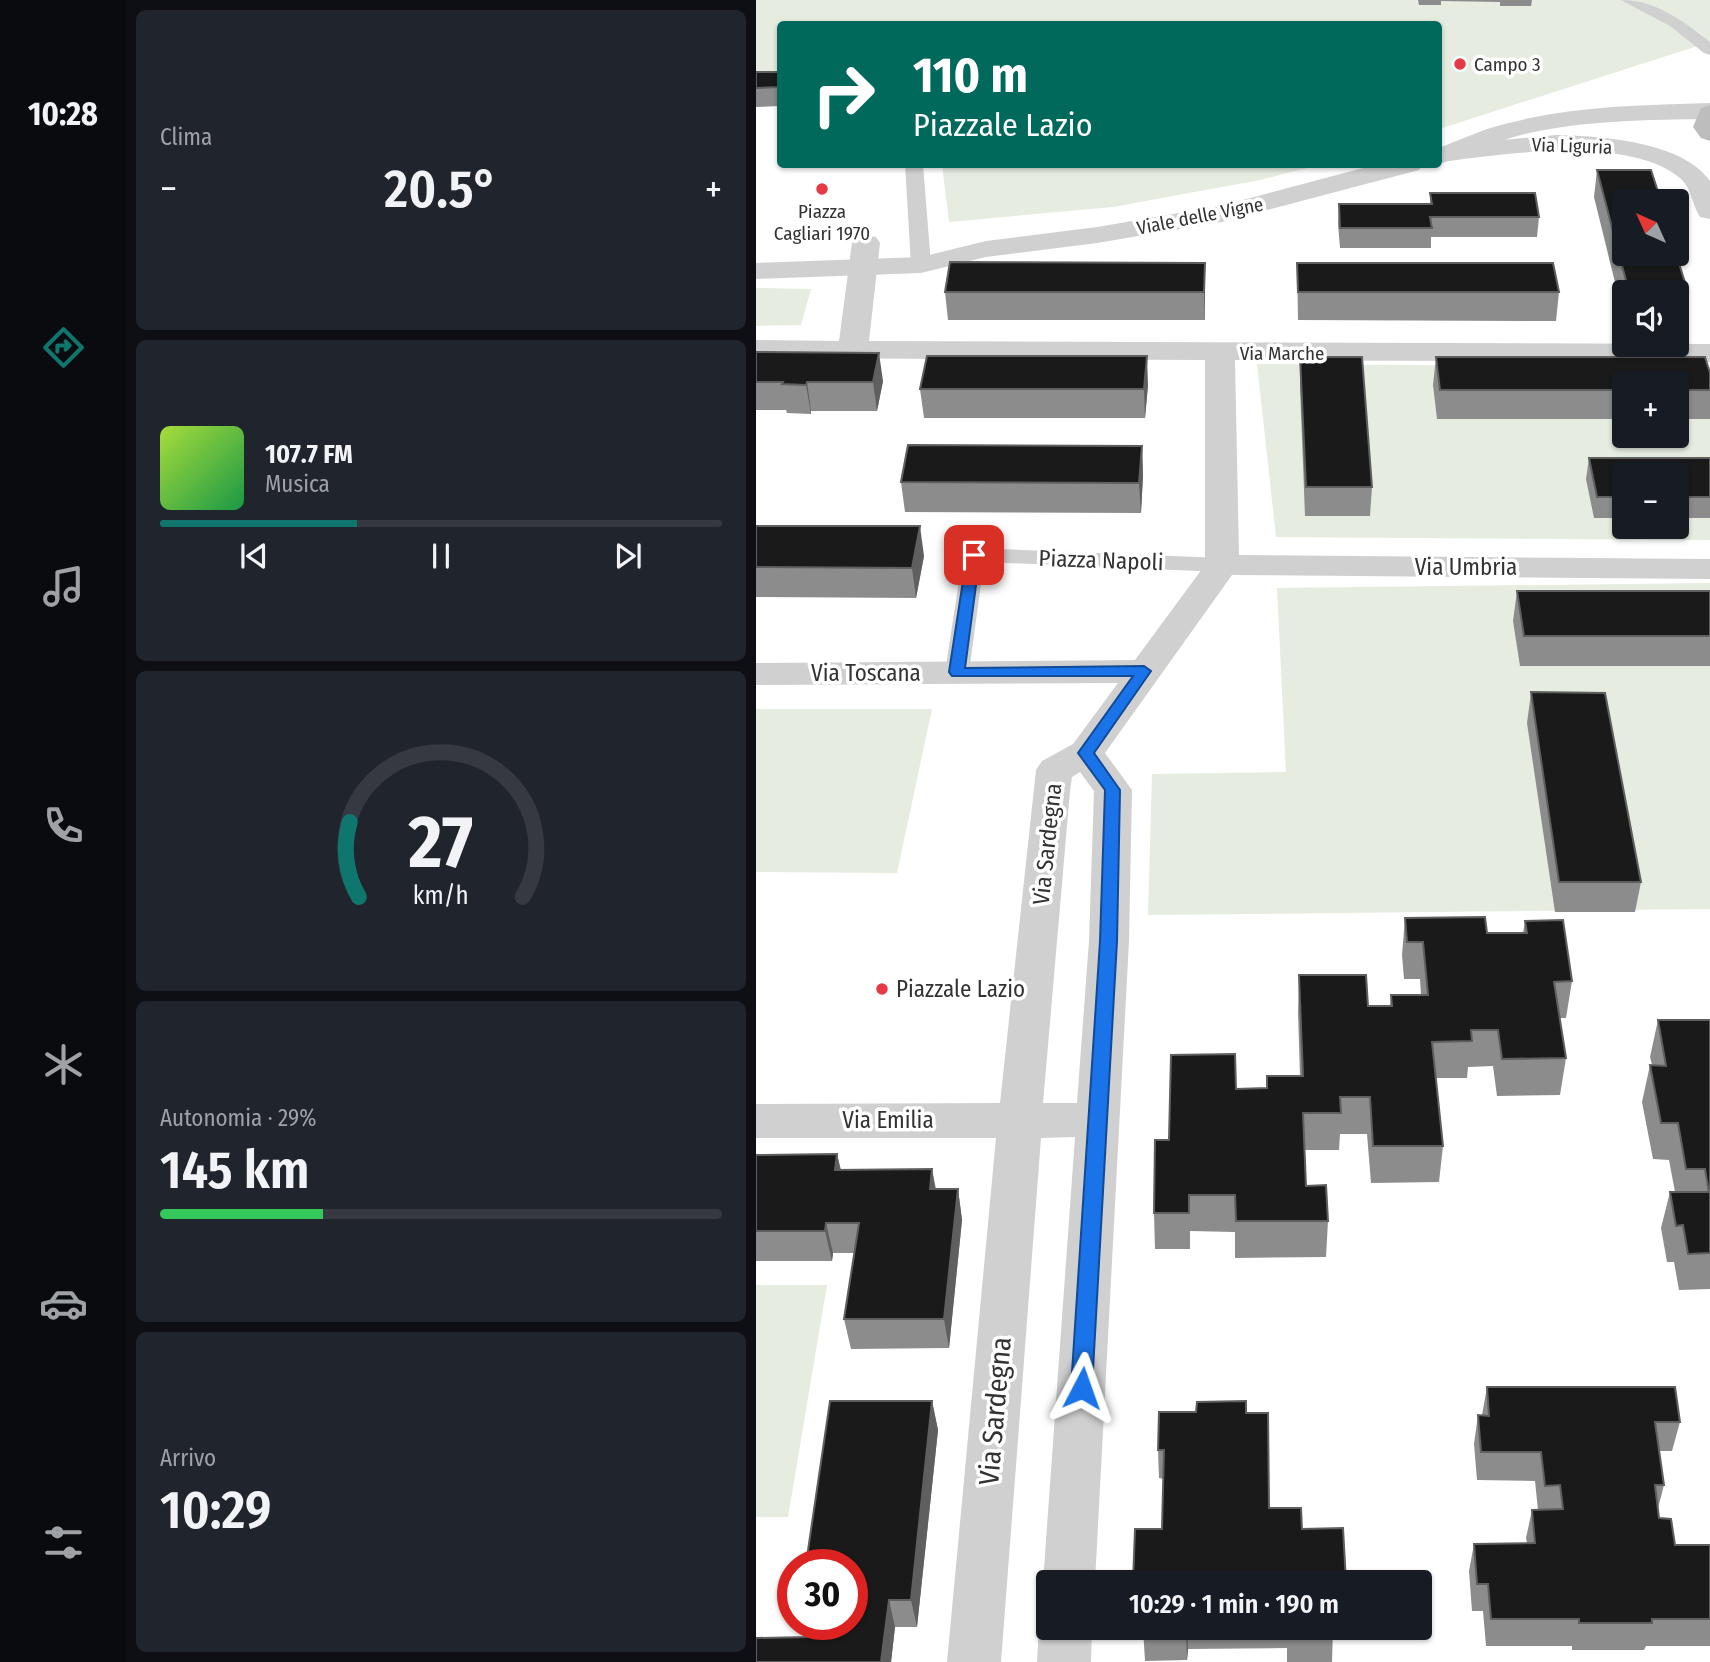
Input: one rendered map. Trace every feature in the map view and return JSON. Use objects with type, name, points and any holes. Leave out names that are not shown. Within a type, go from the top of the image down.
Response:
[{"type":"main road","points":[[1710,112],[1706,127],[1710,134]]},
{"type":"street","points":[[1444,155],[1509,130],[1593,117],[1710,112]]},
{"type":"street","points":[[1593,117],[1710,134]]},
{"type":"street","name":"Via Liguria","points":[[1444,155],[1550,143],[1585,142],[1637,150],[1678,165],[1696,180],[1710,211]]},
{"type":"street","name":"Viale delle Vigne","points":[[756,271],[866,256],[986,249],[1097,235],[1222,214],[1395,168]]},
{"type":"street","name":"Viale delle Vigne","points":[[756,247],[866,256]]},
{"type":"street","points":[[853,348],[866,256]]},
{"type":"street","name":"Via Marche","points":[[756,349],[1710,353]]},
{"type":"street","points":[[1086,753],[1222,565],[1220,353]]},
{"type":"street","name":"Via Umbria","points":[[1222,565],[1710,569]]},
{"type":"street","name":"Via Toscana","points":[[756,674],[1144,671]]},
{"type":"street","name":"Via Sardegna","points":[[974,1662],[1051,791],[1055,770],[1086,753],[1113,790],[1109,941],[1070,1570]]},
{"type":"street","points":[[1020,1119],[1098,1120]]},
{"type":"street","name":"Via Emilia","points":[[756,1121],[1020,1119]]},
{"type":"street","points":[[1064,1662],[1065,1640]]},
{"type":"lane","points":[[1629,0],[1676,23],[1710,50]]},
{"type":"lane","points":[[914,168],[920,253]]},
{"type":"lane","name":"Piazza Napoli","points":[[957,672],[974,555],[1222,565]]},
{"type":"shaded area","points":[[756,0],[1710,0],[1710,42],[1442,128],[1442,21],[777,21],[777,91],[756,91]]},
{"type":"shaded area","points":[[942,168],[1307,168],[1260,180],[1113,207],[949,222]]},
{"type":"shaded area","points":[[756,288],[811,289],[801,325],[756,326]]},
{"type":"shaded area","points":[[1257,364],[1710,367],[1710,540],[1276,537]]},
{"type":"shaded area","points":[[1710,583],[1710,909],[1148,915],[1152,774],[1286,772],[1277,588]]},
{"type":"shaded area","points":[[756,709],[932,709],[897,873],[756,872]]},
{"type":"shaded area","points":[[756,1285],[827,1285],[788,1517],[756,1517]]},
{"type":"building","points":[[756,72],[777,72],[777,87],[756,88]]},
{"type":"building","points":[[1597,170],[1651,170],[1657,189],[1612,189],[1612,227]]},
{"type":"building","points":[[1430,193],[1535,193],[1539,217],[1430,217],[1432,228],[1340,228],[1339,204],[1432,204]]},
{"type":"building","points":[[950,262],[1205,263],[1204,292],[945,292]]},
{"type":"building","points":[[1297,263],[1553,263],[1559,292],[1298,292]]},
{"type":"building","points":[[1622,266],[1680,266],[1684,280],[1626,280]]},
{"type":"building","points":[[756,352],[879,353],[873,382],[807,382],[806,385],[756,382]]},
{"type":"building","points":[[927,356],[1147,356],[1144,389],[920,389]]},
{"type":"building","points":[[1300,357],[1362,357],[1372,487],[1306,487]]},
{"type":"building","points":[[1436,357],[1705,357],[1710,373],[1710,390],[1689,390],[1689,371],[1612,371],[1612,390],[1440,390]]},
{"type":"building","points":[[908,445],[1142,446],[1139,483],[901,482]]},
{"type":"building","points":[[1589,458],[1710,458],[1710,497],[1689,497],[1689,462],[1612,462],[1612,497],[1597,497]]},
{"type":"building","points":[[756,526],[920,526],[912,568],[756,567]]},
{"type":"building","points":[[1517,591],[1710,591],[1710,636],[1524,636]]},
{"type":"building","points":[[1531,692],[1605,693],[1641,882],[1559,882]]},
{"type":"building","points":[[1485,917],[1487,933],[1527,933],[1525,921],[1563,920],[1572,981],[1554,982],[1566,1058],[1502,1059],[1498,1030],[1471,1030],[1472,1041],[1432,1042],[1443,1146],[1373,1146],[1370,1097],[1340,1097],[1341,1113],[1303,1113],[1306,1186],[1326,1185],[1328,1221],[1236,1221],[1235,1195],[1189,1195],[1189,1213],[1154,1213],[1155,1140],[1169,1140],[1171,1055],[1235,1054],[1236,1089],[1267,1088],[1267,1076],[1303,1076],[1299,975],[1366,975],[1368,1006],[1392,1006],[1391,995],[1428,995],[1423,942],[1407,942],[1405,918]]},
{"type":"building","points":[[1658,1020],[1710,1020],[1710,1253],[1688,1254],[1683,1225],[1676,1226],[1670,1192],[1709,1192],[1705,1169],[1686,1169],[1678,1123],[1661,1123],[1650,1065],[1666,1066]]},
{"type":"building","points":[[837,1154],[835,1170],[932,1169],[930,1189],[958,1189],[944,1319],[844,1319],[859,1223],[826,1223],[825,1231],[756,1231],[756,1155]]},
{"type":"building","points":[[1487,1387],[1675,1387],[1680,1422],[1655,1422],[1664,1485],[1655,1485],[1659,1518],[1671,1519],[1675,1545],[1710,1545],[1710,1619],[1652,1619],[1652,1623],[1579,1623],[1579,1619],[1491,1619],[1488,1584],[1477,1584],[1474,1544],[1535,1543],[1532,1510],[1563,1509],[1560,1485],[1545,1486],[1541,1452],[1481,1452],[1478,1415],[1489,1416]]},
{"type":"building","points":[[830,1401],[932,1401],[911,1600],[889,1600],[881,1662],[756,1662],[756,1638],[868,1640],[868,1549],[808,1549]]},
{"type":"building","points":[[1246,1401],[1246,1413],[1268,1413],[1269,1508],[1301,1508],[1302,1529],[1343,1528],[1345,1570],[1133,1570],[1135,1529],[1162,1529],[1164,1450],[1158,1450],[1159,1412],[1196,1412],[1197,1402]]},
{"type":"place","name":"Campo 3","points":[[1460,64]]},
{"type":"place","name":"Piazza Cagliari 1970","points":[[822,189]]},
{"type":"place","name":"Piazzale Lazio","points":[[882,989]]},
{"type":"route","points":[[974,555],[957,672],[1144,671],[1086,753],[1113,790],[1108,877],[1109,941],[1082,1388]]}]
